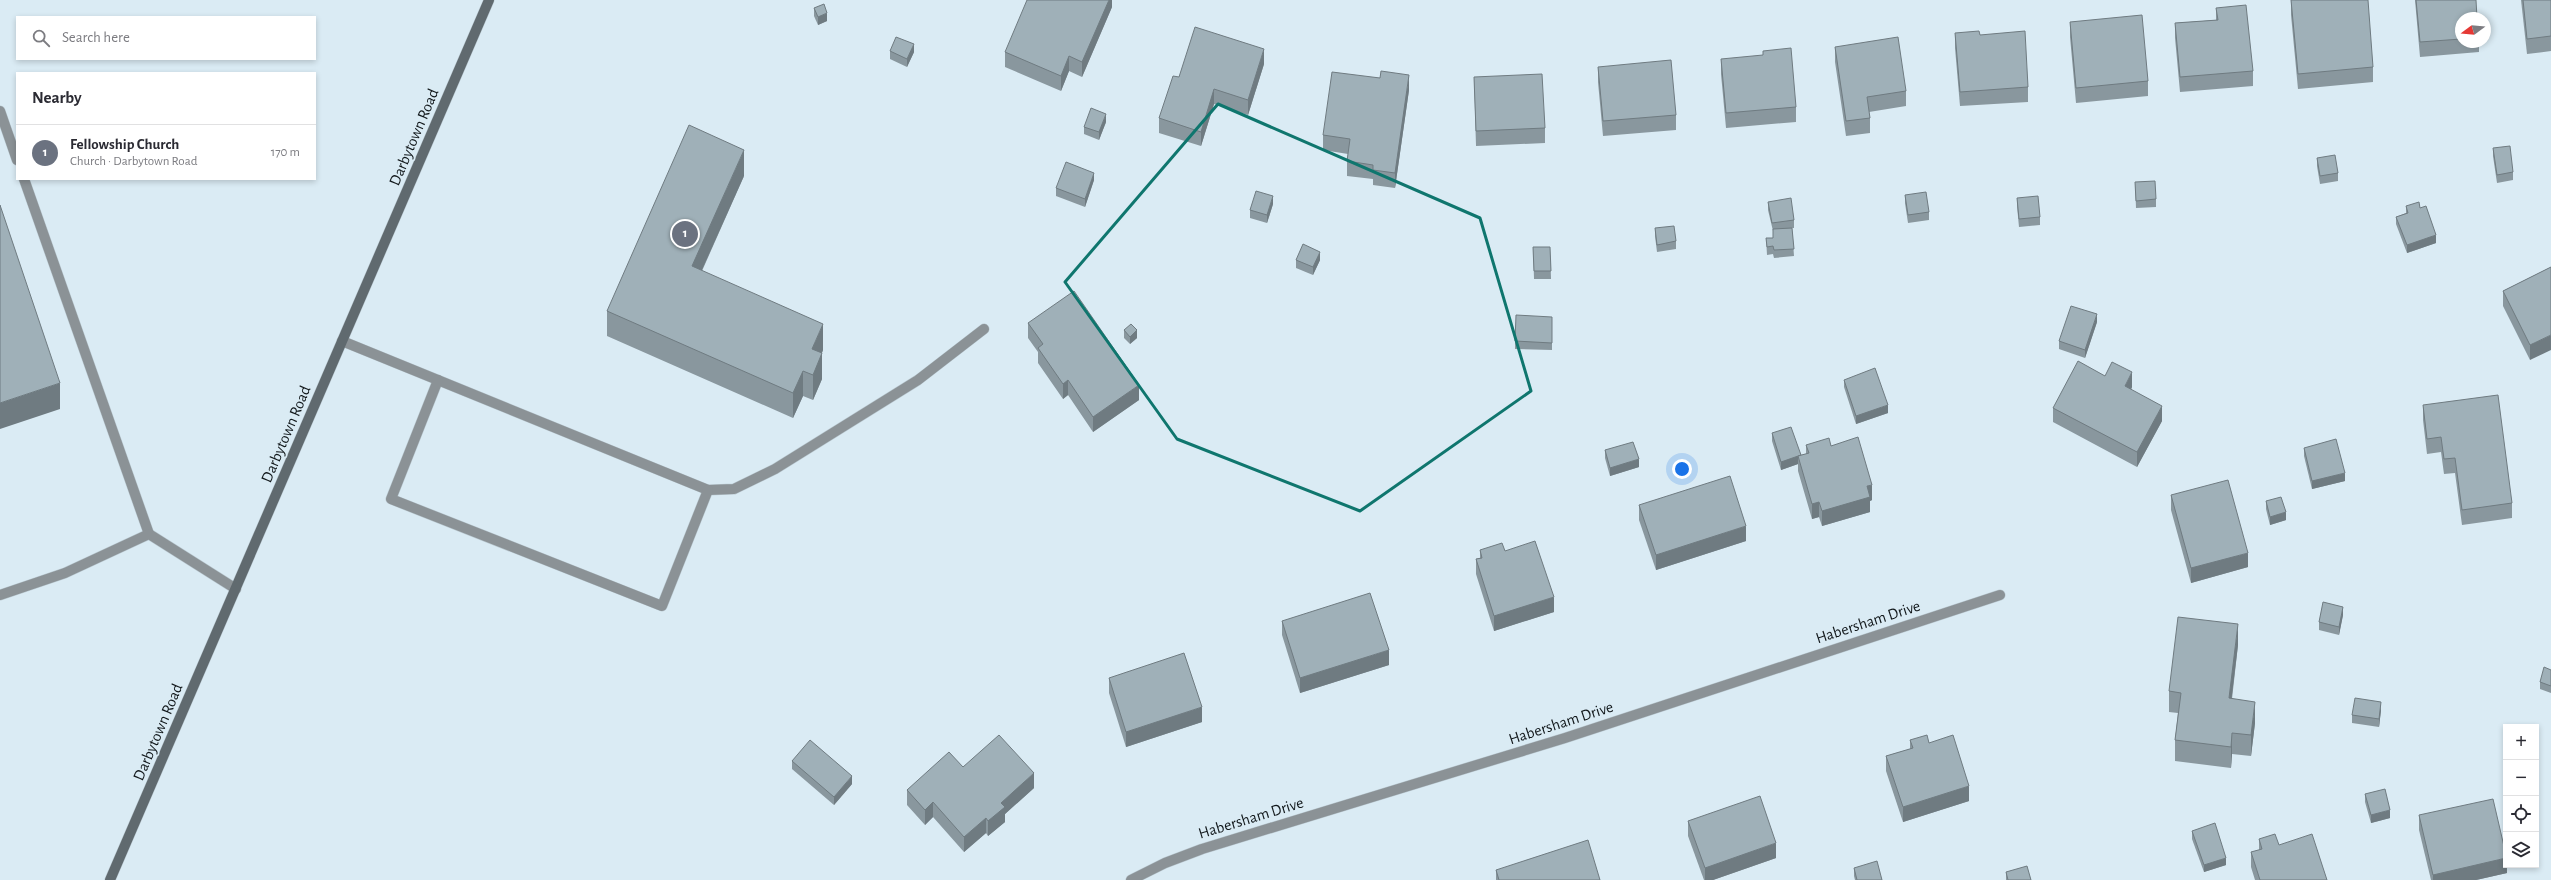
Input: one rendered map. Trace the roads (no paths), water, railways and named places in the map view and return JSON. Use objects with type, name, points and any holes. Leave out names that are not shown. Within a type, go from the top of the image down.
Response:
[{"type":"main road","name":"Darbytown Road","points":[[110,880],[489,0]]},
{"type":"street","points":[[0,112],[16,157]]},
{"type":"street","points":[[24,180],[149,534],[236,589]]},
{"type":"street","points":[[342,342],[708,490],[734,489],[775,469],[918,380],[984,329]]},
{"type":"street","points":[[438,380],[391,499],[662,606],[708,490]]},
{"type":"street","points":[[0,595],[65,573],[149,534]]},
{"type":"street","name":"Habersham Drive","points":[[1131,880],[1165,863],[1202,849],[1565,738],[2000,595]]},
{"type":"place","name":"Fellowship Church","points":[[685,234]]}]
